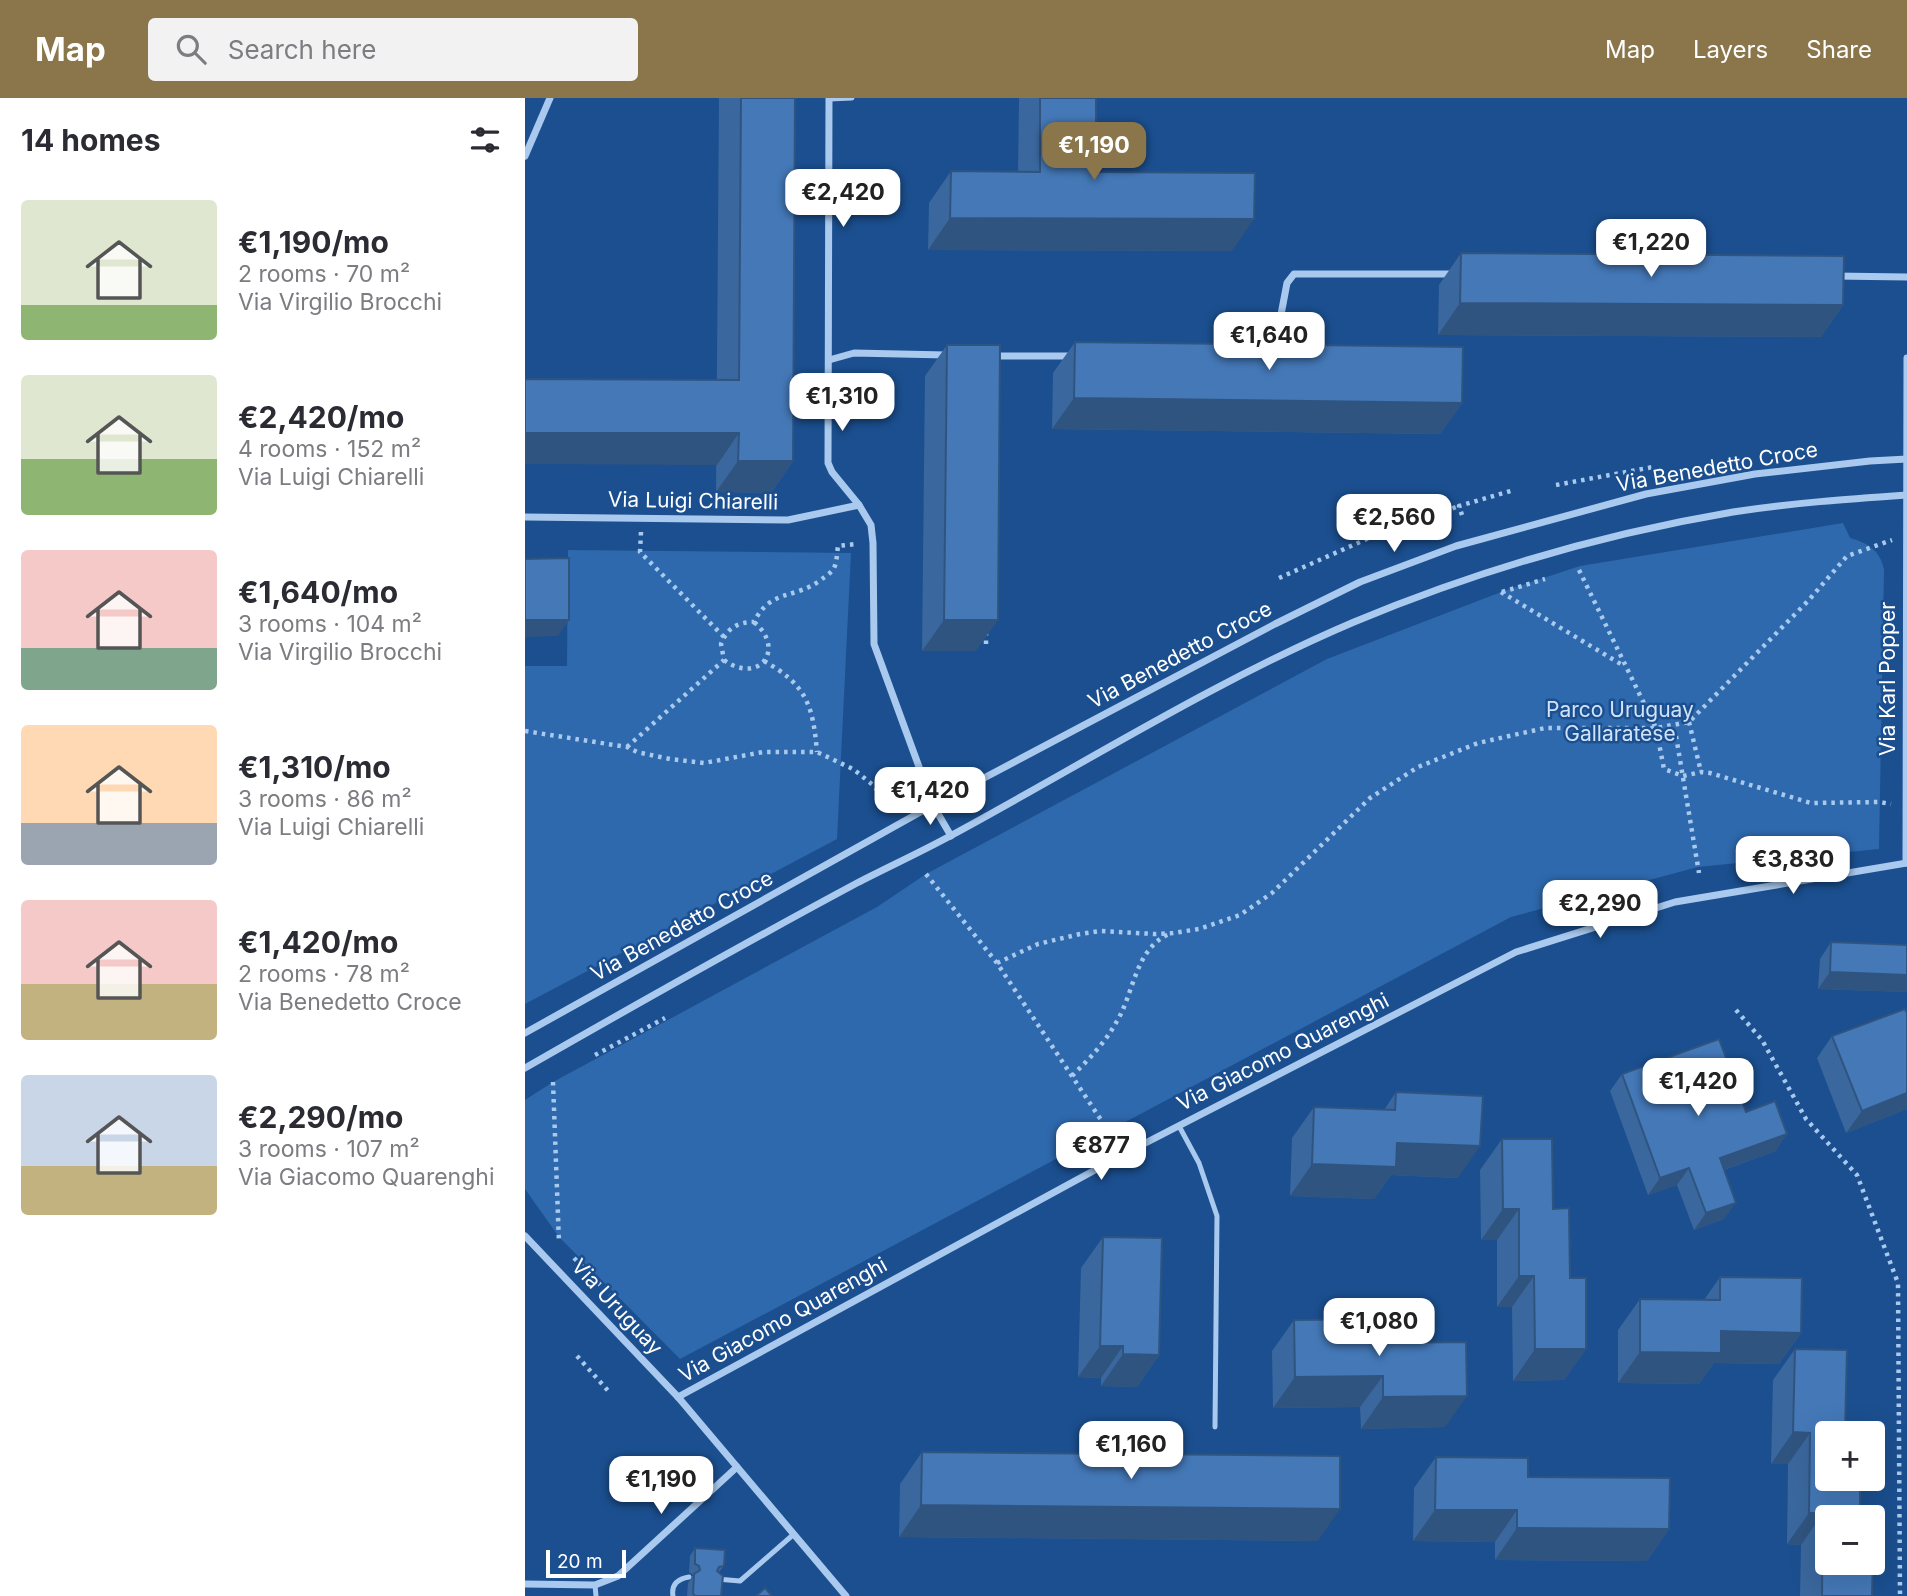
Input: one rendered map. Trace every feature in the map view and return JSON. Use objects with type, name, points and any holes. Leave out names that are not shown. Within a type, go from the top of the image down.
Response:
[{"type":"street","points":[[829,99],[828,463],[871,525],[874,644],[933,805],[951,836]]},
{"type":"street","points":[[525,156],[548,101]]},
{"type":"street","points":[[1275,346],[1287,283],[1294,274],[1457,274]]},
{"type":"street","points":[[1831,276],[1907,276]]},
{"type":"street","points":[[1263,349],[1288,346]]},
{"type":"street","points":[[828,360],[855,353],[960,355]]},
{"type":"street","points":[[987,356],[1081,356]]},
{"type":"street","name":"Via Karl Popper","points":[[1907,358],[1907,863]]},
{"type":"street","name":"Via Benedetto Croce","points":[[525,1033],[933,805],[1275,624],[1360,582],[1456,546],[1646,494],[1755,474],[1906,459]]},
{"type":"street","points":[[525,1068],[1207,695],[1351,623],[1454,583],[1570,548],[1696,520],[1802,503],[1906,495]]},
{"type":"street","name":"Via Luigi Chiarelli","points":[[525,517],[788,520],[859,505]]},
{"type":"street","name":"Via Giacomo Quarenghi","points":[[678,1397],[1179,1126],[1516,952],[1675,902],[1907,863]]},
{"type":"street","name":"Via Uruguay","points":[[525,1236],[678,1397],[846,1596]]},
{"type":"street","points":[[525,1584],[595,1585],[618,1576],[737,1466]]},
{"type":"lane","points":[[829,99],[852,98]]},
{"type":"lane","points":[[1179,1126],[1199,1163],[1217,1216],[1215,1427]]},
{"type":"lane","points":[[717,1579],[740,1581],[794,1534]]},
{"type":"lane","points":[[673,1596],[673,1589],[679,1578],[688,1577]]},
{"type":"lane","points":[[595,1585],[596,1596]]},
{"type":"path","points":[[1556,485],[1653,467]]},
{"type":"path","points":[[1279,578],[1369,538],[1514,490]]},
{"type":"path","points":[[1459,506],[1461,515]]},
{"type":"path","points":[[642,519],[640,552],[724,637]]},
{"type":"path","points":[[997,963],[1038,944],[1080,934],[1173,933],[1220,923],[1240,915],[1257,904],[1370,798],[1418,767],[1478,743],[1545,728],[1656,728],[1689,722],[1808,601],[1847,556],[1905,536]]},
{"type":"path","points":[[754,622],[761,608],[776,597],[800,592],[834,569],[838,545],[873,543]]},
{"type":"path","points":[[1579,570],[1656,728],[1664,769],[1683,776],[1701,772],[1811,803],[1884,804]]},
{"type":"path","points":[[1545,579],[1501,592],[1625,667]]},
{"type":"path","points":[[754,622],[766,632],[770,647],[764,661],[752,669],[736,669],[724,660],[721,650],[724,637],[739,624],[754,622]]},
{"type":"path","points":[[986,631],[986,644]]},
{"type":"path","points":[[627,747],[724,660]]},
{"type":"path","points":[[764,661],[780,670],[801,689],[814,715],[817,752]]},
{"type":"path","points":[[1689,722],[1701,772]]},
{"type":"path","points":[[525,731],[627,747],[637,752],[670,759],[704,763],[763,752],[817,752],[853,769],[873,785],[890,806]]},
{"type":"path","points":[[1676,736],[1699,873]]},
{"type":"path","points":[[926,874],[997,963],[1111,1135]]},
{"type":"path","points":[[1072,1076],[1107,1038],[1119,1018],[1137,970],[1147,953],[1155,942],[1173,933]]},
{"type":"path","points":[[1736,1010],[1762,1040],[1806,1119],[1857,1175],[1898,1283],[1900,1596]]},
{"type":"path","points":[[595,1055],[665,1018]]},
{"type":"path","points":[[553,1082],[559,1242]]},
{"type":"path","points":[[574,1258],[617,1302]]},
{"type":"path","points":[[577,1356],[611,1394]]},
{"type":"green space","name":"Parco Uruguay Gallaratese","points":[[1843,523],[1850,538],[1868,545],[1877,553],[1884,570],[1879,849],[1698,867],[1511,917],[680,1359],[559,1237],[525,1189],[525,1100],[553,1082],[877,907],[926,874],[1327,659],[1501,592],[1580,566]]},
{"type":"green space","points":[[568,550],[851,553],[837,839],[525,1004],[525,666],[567,666]]},
{"type":"building","points":[[741,98],[795,98],[793,461],[738,461],[739,433],[525,433],[525,379],[739,380]]},
{"type":"building","points":[[1040,98],[1096,98],[1096,172],[1255,173],[1254,219],[950,218],[951,171],[1040,172]]},
{"type":"building","points":[[1461,253],[1844,256],[1843,305],[1460,303]]},
{"type":"building","points":[[1075,342],[1463,347],[1462,403],[1074,398]]},
{"type":"building","points":[[947,345],[1000,345],[998,620],[944,620]]},
{"type":"building","points":[[569,558],[569,620],[525,620],[525,559]]},
{"type":"building","points":[[1831,942],[1907,945],[1907,975],[1830,972]]},
{"type":"building","points":[[1905,1009],[1907,1093],[1862,1111],[1832,1036]]},
{"type":"building","points":[[1719,1039],[1746,1112],[1775,1101],[1787,1134],[1720,1158],[1736,1203],[1706,1213],[1689,1168],[1660,1178],[1622,1074]]},
{"type":"building","points":[[1396,1092],[1483,1096],[1480,1146],[1397,1143],[1396,1167],[1312,1164],[1314,1107],[1395,1110]]},
{"type":"building","points":[[1502,1139],[1552,1139],[1553,1209],[1569,1208],[1570,1278],[1586,1278],[1586,1349],[1535,1349],[1534,1276],[1519,1276],[1519,1209],[1503,1209]]},
{"type":"building","points":[[1103,1237],[1162,1238],[1159,1355],[1123,1354],[1123,1346],[1100,1346]]},
{"type":"building","points":[[1720,1277],[1802,1278],[1801,1333],[1721,1331],[1721,1353],[1640,1352],[1640,1299],[1720,1300]]},
{"type":"building","points":[[1383,1319],[1383,1343],[1466,1342],[1467,1396],[1383,1397],[1383,1376],[1295,1377],[1294,1320]]},
{"type":"building","points":[[1795,1349],[1847,1350],[1845,1421],[1815,1421],[1815,1491],[1860,1491],[1860,1505],[1815,1505],[1815,1513],[1809,1513],[1810,1433],[1793,1432]]},
{"type":"building","points":[[922,1452],[1340,1456],[1340,1509],[921,1505]]},
{"type":"building","points":[[1436,1457],[1528,1458],[1528,1477],[1670,1478],[1669,1529],[1517,1528],[1517,1510],[1435,1510]]},
{"type":"building","points":[[695,1548],[725,1550],[724,1566],[717,1571],[723,1576],[721,1596],[695,1596],[693,1593],[694,1574],[700,1570],[695,1564]]},
{"type":"building","points":[[1822,1575],[1873,1575],[1872,1596],[1822,1596]]},
{"type":"building","points":[[765,1588],[772,1596],[756,1596]]}]
